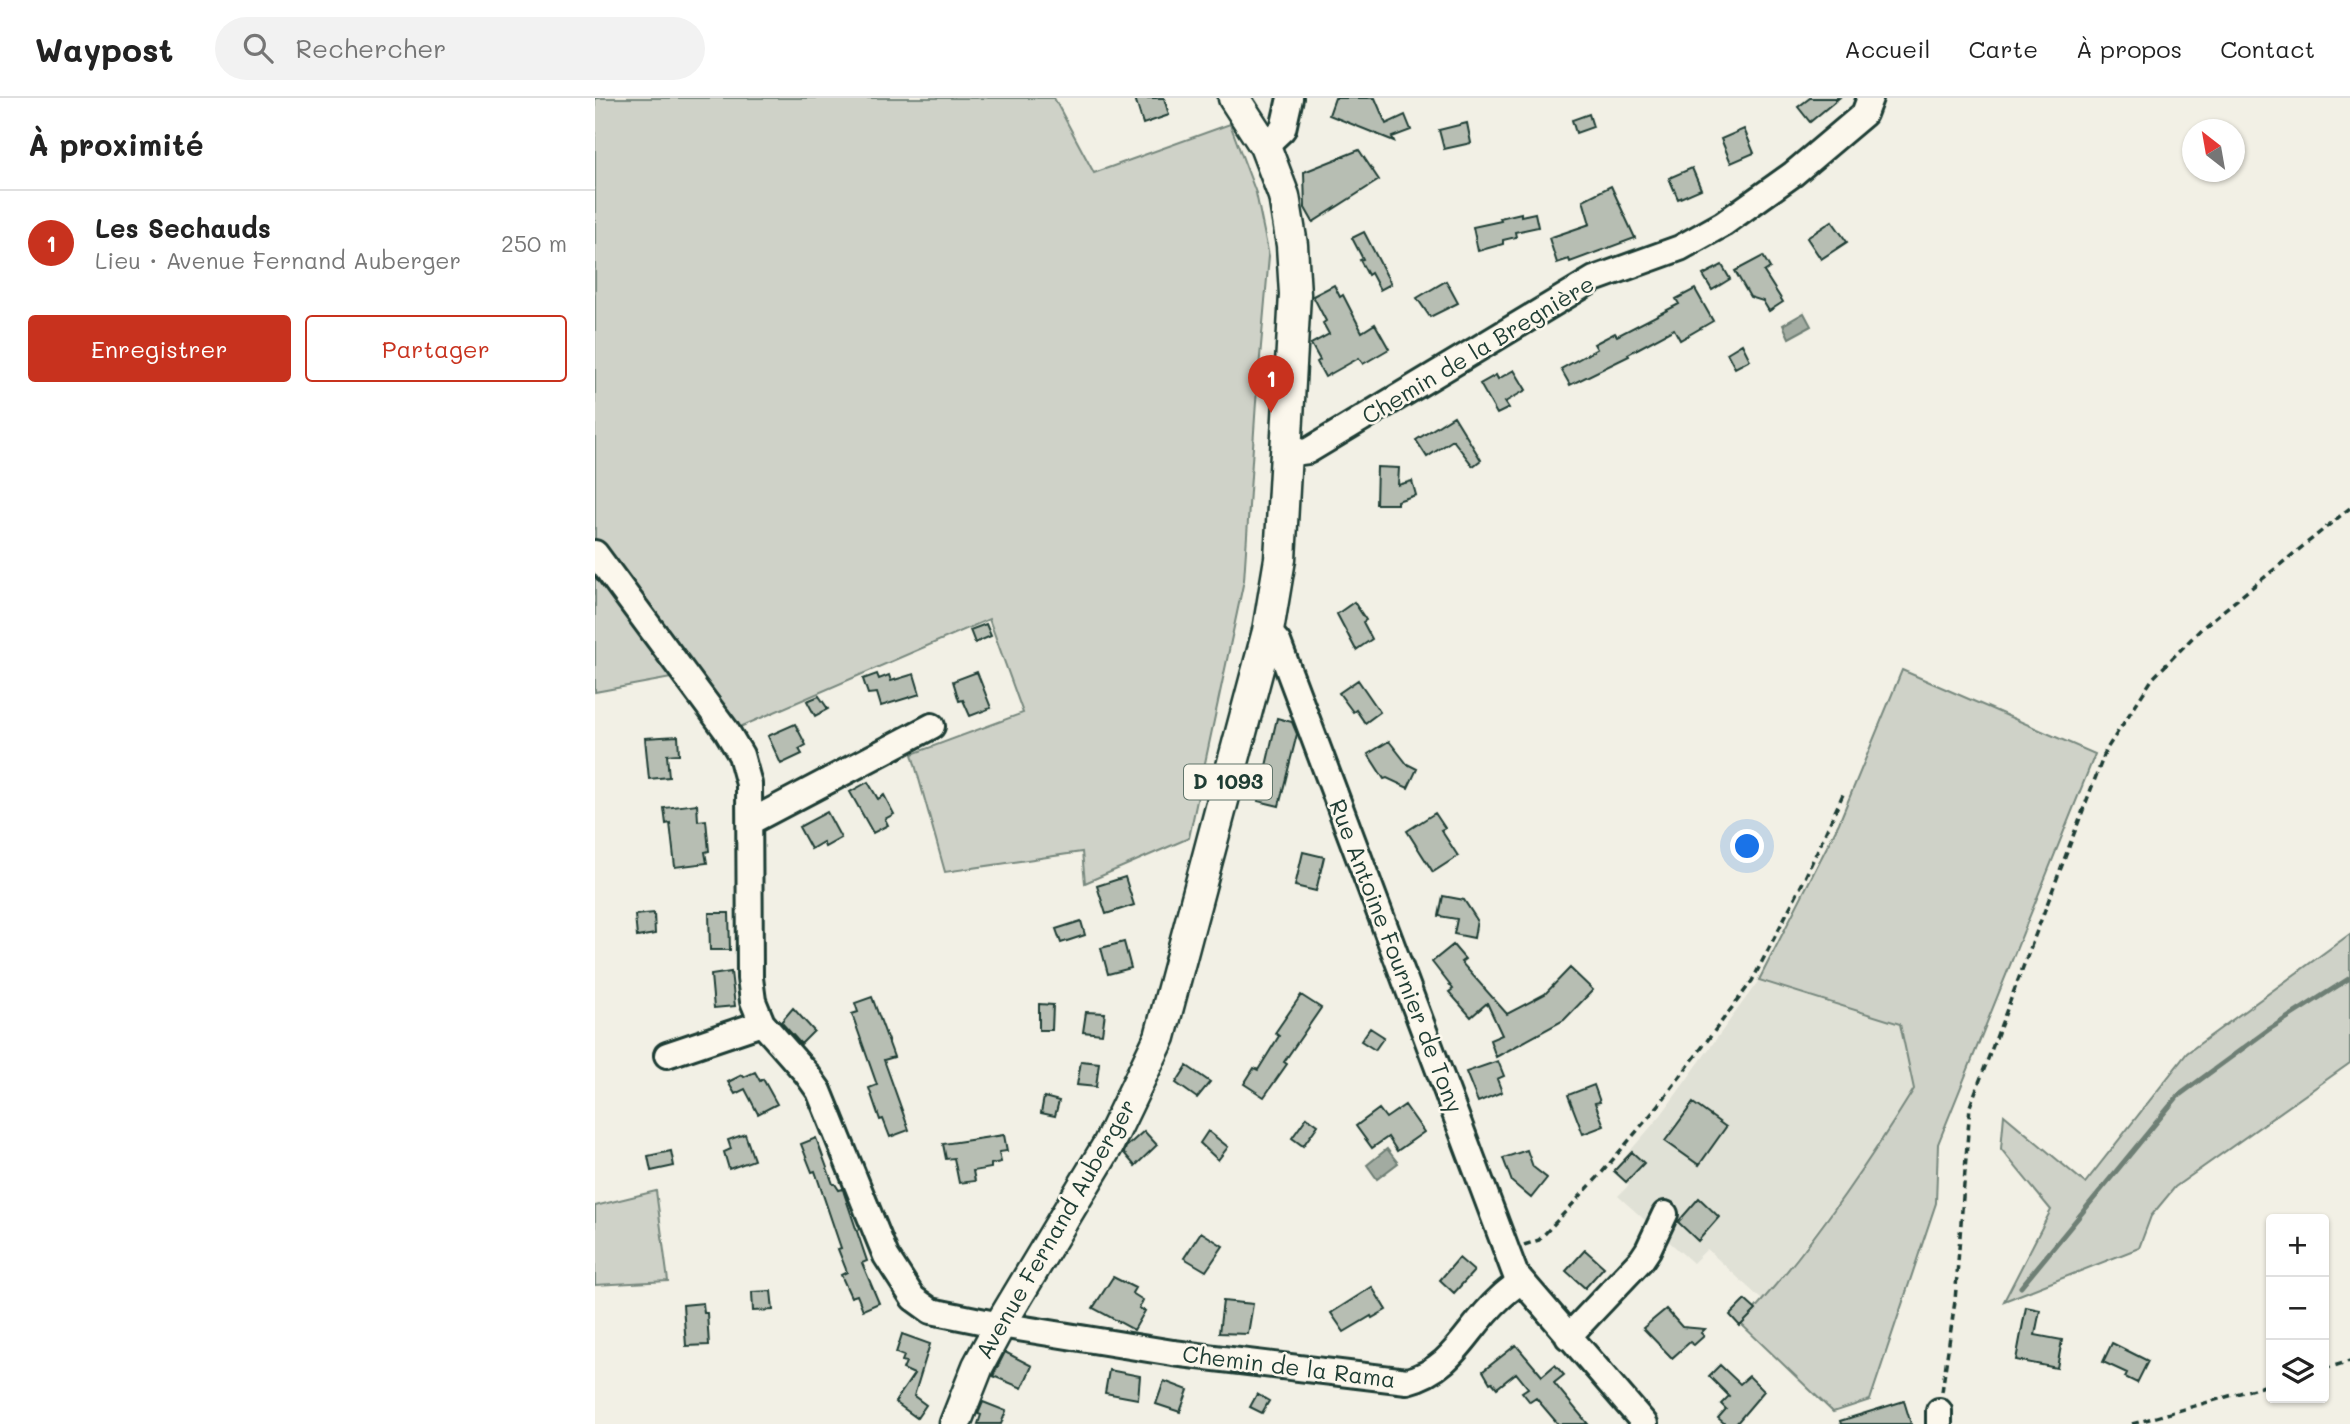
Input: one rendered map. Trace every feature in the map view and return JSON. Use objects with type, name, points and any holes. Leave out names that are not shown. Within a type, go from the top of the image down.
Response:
[{"type":"main road","name":"Avenue Fernand Auberger","points":[[955,1424],[978,1366],[1108,1145],[1160,1037],[1268,631],[1280,559],[1295,293],[1293,257],[1284,196],[1265,146],[1234,98]]},
{"type":"street","points":[[1265,146],[1283,129],[1290,98]]},
{"type":"street","name":"Chemin de la Bregnière","points":[[1286,454],[1308,451],[1594,279],[1680,248],[1723,224],[1793,174],[1867,106]]},
{"type":"street","points":[[595,553],[726,730],[741,755],[749,784],[750,978],[753,1001],[762,1023],[667,1055]]},
{"type":"street","name":"Rue Antoine Fournier de Tony","points":[[1268,631],[1278,642],[1520,1282]]},
{"type":"street","points":[[750,822],[932,726]]},
{"type":"street","name":"Chemin de la Rama","points":[[762,1023],[807,1074],[818,1091],[885,1256],[913,1298],[931,1311],[1173,1353],[1407,1381],[1432,1372],[1444,1364],[1498,1299],[1520,1282]]},
{"type":"street","points":[[1569,1337],[1641,1259],[1665,1214]]},
{"type":"street","points":[[1520,1282],[1645,1424]]},
{"type":"path","points":[[1939,1418],[1955,1301],[1970,1106],[2106,750],[2153,678],[2202,628],[2350,508]]},
{"type":"path","points":[[1505,1247],[1528,1245],[1539,1240],[1599,1176],[1666,1096],[1752,981],[1803,882],[1844,792]]},
{"type":"path","points":[[2329,1367],[2350,1361]]},
{"type":"path","points":[[2132,1424],[2266,1385]]},
{"type":"shaded area","points":[[595,98],[1054,98],[1094,173],[1230,124],[1256,193],[1269,256],[1244,580],[1189,838],[1085,883],[1082,852],[945,872],[912,754],[1023,713],[989,619],[740,727],[698,673],[595,692]]},
{"type":"shaded area","points":[[1804,313],[1811,326],[1789,338],[1783,325]]},
{"type":"shaded area","points":[[1902,670],[2095,754],[1938,1144],[1936,1203],[1870,1400],[1833,1412],[1741,1324],[1788,1270],[1833,1211],[1914,1089],[1900,1024],[1759,980],[1839,823]]},
{"type":"shaded area","points":[[2350,934],[2350,1063],[2175,1187],[2151,1216],[2139,1248],[2004,1301],[2051,1210],[2001,1149],[2004,1115],[2085,1183],[2187,1053]]},
{"type":"shaded area","points":[[1759,980],[1901,1024],[1914,1089],[1870,1160],[1763,1301],[1707,1249],[1693,1263],[1618,1196],[1629,1185],[1612,1172],[1661,1115]]},
{"type":"shaded area","points":[[1387,1149],[1398,1163],[1377,1179],[1367,1165]]},
{"type":"shaded area","points":[[656,1191],[668,1281],[595,1285],[595,1206]]},
{"type":"building","points":[[1135,98],[1164,98],[1169,115],[1143,124]]},
{"type":"building","points":[[1335,98],[1375,98],[1386,124],[1405,115],[1411,130],[1392,137],[1394,141],[1329,115]]},
{"type":"building","points":[[1810,98],[1839,98],[1810,122],[1798,107]]},
{"type":"building","points":[[1589,114],[1593,127],[1576,133],[1572,120]]},
{"type":"building","points":[[1467,123],[1471,143],[1444,149],[1439,130]]},
{"type":"building","points":[[1744,129],[1754,153],[1731,163],[1721,139]]},
{"type":"building","points":[[1359,150],[1379,180],[1313,222],[1305,208],[1304,172]]},
{"type":"building","points":[[1692,168],[1701,189],[1678,199],[1669,178]]},
{"type":"building","points":[[1611,186],[1635,238],[1570,262],[1569,259],[1557,263],[1549,238],[1590,224],[1583,200]]},
{"type":"building","points":[[1521,213],[1521,216],[1535,213],[1538,227],[1515,232],[1516,237],[1503,240],[1503,244],[1478,251],[1473,227]]},
{"type":"building","points":[[1832,221],[1847,242],[1821,259],[1807,238]]},
{"type":"building","points":[[1364,232],[1391,284],[1380,290],[1371,273],[1368,275],[1352,238]]},
{"type":"building","points":[[1763,256],[1770,268],[1764,272],[1783,302],[1769,311],[1763,301],[1750,297],[1735,271]]},
{"type":"building","points":[[1722,265],[1730,279],[1712,290],[1703,275]]},
{"type":"building","points":[[1446,281],[1458,303],[1430,317],[1417,298]]},
{"type":"building","points":[[1334,285],[1340,297],[1343,295],[1362,332],[1375,324],[1389,349],[1363,364],[1359,358],[1325,377],[1311,344],[1329,334],[1323,323],[1326,321],[1313,296]]},
{"type":"building","points":[[1695,289],[1713,321],[1680,340],[1674,329],[1628,354],[1629,356],[1570,385],[1561,369],[1597,349],[1594,344],[1615,333],[1617,336],[1679,304],[1676,299]]},
{"type":"building","points":[[1742,344],[1750,360],[1735,368],[1727,353]]},
{"type":"building","points":[[1514,370],[1526,390],[1505,402],[1509,408],[1497,414],[1480,384],[1496,375],[1498,379]]},
{"type":"building","points":[[1454,416],[1481,460],[1473,466],[1453,440],[1427,457],[1416,440]]},
{"type":"building","points":[[1377,467],[1399,468],[1398,485],[1412,481],[1416,495],[1397,501],[1397,504],[1376,504]]},
{"type":"building","points":[[1354,602],[1366,620],[1363,622],[1372,639],[1356,650],[1337,614]]},
{"type":"building","points":[[986,624],[991,636],[975,643],[970,630]]},
{"type":"building","points":[[977,672],[991,708],[970,716],[963,700],[959,701],[953,681]]},
{"type":"building","points":[[877,674],[879,679],[889,675],[891,681],[914,674],[920,694],[881,706],[877,693],[868,694],[863,679]]},
{"type":"building","points":[[1358,680],[1380,712],[1365,723],[1339,693]]},
{"type":"building","points":[[819,696],[828,709],[815,716],[807,701]]},
{"type":"building","points":[[1277,718],[1292,722],[1297,734],[1279,806],[1258,801]]},
{"type":"building","points":[[795,724],[806,745],[799,749],[802,754],[781,764],[768,736]]},
{"type":"building","points":[[678,736],[679,754],[667,755],[669,777],[649,779],[645,738]]},
{"type":"building","points":[[1389,741],[1407,764],[1417,769],[1408,788],[1384,779],[1368,754]]},
{"type":"building","points":[[868,782],[878,799],[884,795],[894,814],[885,819],[888,825],[873,833],[850,792]]},
{"type":"building","points":[[697,804],[698,821],[706,820],[709,851],[705,852],[707,863],[675,867],[670,823],[666,824],[664,808]]},
{"type":"building","points":[[827,812],[841,838],[825,847],[823,842],[811,849],[799,827]]},
{"type":"building","points":[[1435,813],[1445,828],[1441,830],[1458,856],[1433,872],[1407,831]]},
{"type":"building","points":[[1303,852],[1324,857],[1316,891],[1295,886]]},
{"type":"building","points":[[1125,877],[1134,905],[1106,914],[1097,886]]},
{"type":"building","points":[[1443,896],[1464,900],[1477,920],[1474,938],[1454,934],[1457,919],[1439,916]]},
{"type":"building","points":[[654,913],[655,934],[637,937],[635,915]]},
{"type":"building","points":[[709,913],[729,913],[730,950],[710,950]]},
{"type":"building","points":[[1081,921],[1085,935],[1061,943],[1056,929]]},
{"type":"building","points":[[1124,942],[1131,968],[1108,974],[1101,948]]},
{"type":"building","points":[[1453,945],[1465,959],[1461,962],[1507,1014],[1545,994],[1570,968],[1593,990],[1564,1020],[1496,1057],[1490,1040],[1502,1035],[1487,1003],[1471,1017],[1449,992],[1453,989],[1432,962]]},
{"type":"building","points":[[731,972],[735,1006],[714,1008],[711,975]]},
{"type":"building","points":[[1301,995],[1321,1008],[1264,1097],[1244,1084],[1254,1068],[1258,1070],[1279,1036],[1275,1033]]},
{"type":"building","points":[[872,997],[894,1057],[884,1060],[909,1130],[890,1137],[883,1119],[880,1120],[869,1088],[877,1085],[852,1014],[858,1012],[855,1003]]},
{"type":"building","points":[[1039,1004],[1053,1005],[1052,1030],[1039,1030]]},
{"type":"building","points":[[793,1008],[814,1031],[801,1044],[781,1022]]},
{"type":"building","points":[[1086,1012],[1105,1013],[1102,1034],[1083,1032]]},
{"type":"building","points":[[1370,1028],[1384,1037],[1375,1050],[1361,1041]]},
{"type":"building","points":[[1081,1061],[1099,1063],[1096,1087],[1077,1085]]},
{"type":"building","points":[[1498,1061],[1504,1076],[1497,1079],[1502,1092],[1478,1102],[1466,1072]]},
{"type":"building","points":[[1187,1066],[1210,1082],[1197,1098],[1176,1083]]},
{"type":"building","points":[[755,1072],[760,1081],[763,1079],[777,1104],[758,1114],[745,1089],[735,1094],[728,1082]]},
{"type":"building","points":[[1594,1085],[1600,1102],[1595,1103],[1604,1126],[1583,1134],[1568,1095]]},
{"type":"building","points":[[1044,1097],[1059,1101],[1055,1116],[1041,1113]]},
{"type":"building","points":[[1693,1103],[1726,1127],[1699,1165],[1665,1141]]},
{"type":"building","points":[[1405,1105],[1424,1132],[1397,1151],[1388,1137],[1372,1148],[1356,1126],[1379,1109],[1386,1118]]},
{"type":"building","points":[[1307,1117],[1318,1125],[1303,1146],[1292,1138]]},
{"type":"building","points":[[1144,1131],[1157,1145],[1135,1166],[1124,1153],[1126,1147]]},
{"type":"building","points":[[1208,1131],[1228,1147],[1218,1160],[1200,1143]]},
{"type":"building","points":[[745,1134],[754,1160],[729,1169],[724,1152],[731,1149],[728,1140]]},
{"type":"building","points":[[1004,1135],[1007,1151],[999,1152],[1001,1162],[991,1164],[991,1168],[973,1171],[975,1181],[959,1183],[954,1158],[946,1159],[943,1144]]},
{"type":"building","points":[[816,1138],[833,1184],[839,1190],[843,1189],[867,1261],[862,1263],[879,1303],[863,1310],[857,1295],[851,1297],[841,1275],[847,1272],[838,1249],[841,1248],[815,1171],[812,1172],[801,1144]]},
{"type":"building","points":[[1527,1150],[1533,1167],[1547,1178],[1531,1198],[1512,1182],[1503,1158]]},
{"type":"building","points":[[671,1151],[674,1166],[651,1171],[648,1156]]},
{"type":"building","points":[[1632,1152],[1644,1163],[1626,1182],[1614,1171]]},
{"type":"building","points":[[1699,1198],[1719,1217],[1698,1241],[1678,1222]]},
{"type":"building","points":[[1201,1232],[1223,1246],[1206,1271],[1184,1258]]},
{"type":"building","points":[[1585,1250],[1604,1267],[1585,1288],[1566,1271]]},
{"type":"building","points":[[1459,1258],[1474,1271],[1454,1293],[1440,1280]]},
{"type":"building","points":[[1113,1277],[1135,1288],[1132,1293],[1143,1300],[1139,1308],[1145,1311],[1134,1330],[1093,1308]]},
{"type":"building","points":[[1372,1287],[1386,1310],[1344,1332],[1331,1313]]},
{"type":"building","points":[[771,1291],[773,1310],[753,1311],[752,1292]]},
{"type":"building","points":[[1745,1300],[1756,1310],[1740,1326],[1730,1315]]},
{"type":"building","points":[[1223,1301],[1253,1304],[1248,1334],[1219,1333]]},
{"type":"building","points":[[703,1303],[704,1313],[707,1313],[709,1345],[686,1346],[683,1305]]},
{"type":"building","points":[[2026,1307],[2040,1310],[2035,1335],[2062,1340],[2057,1368],[2016,1360]]},
{"type":"building","points":[[1666,1309],[1682,1327],[1705,1329],[1701,1333],[1704,1336],[1694,1345],[1690,1342],[1672,1358],[1643,1328]]},
{"type":"building","points":[[902,1334],[930,1344],[914,1396],[926,1405],[917,1418],[895,1402],[914,1374],[903,1369],[906,1362],[902,1361],[904,1356],[896,1353]]},
{"type":"building","points":[[2112,1343],[2148,1361],[2137,1383],[2125,1377],[2127,1373],[2103,1362]]},
{"type":"building","points":[[1516,1345],[1542,1376],[1555,1365],[1564,1375],[1554,1383],[1588,1424],[1558,1424],[1536,1398],[1530,1402],[1522,1392],[1528,1388],[1516,1373],[1497,1388],[1490,1383],[1483,1371]]},
{"type":"building","points":[[1005,1352],[1032,1366],[1022,1388],[993,1376]]},
{"type":"building","points":[[1720,1365],[1740,1384],[1749,1376],[1764,1391],[1736,1424],[1725,1424],[1718,1418],[1726,1409],[1721,1404],[1729,1396],[1709,1376]]},
{"type":"building","points":[[1109,1370],[1140,1376],[1138,1399],[1105,1393]]},
{"type":"building","points":[[1164,1381],[1188,1390],[1180,1412],[1156,1404]]},
{"type":"building","points":[[1257,1394],[1269,1401],[1262,1413],[1250,1407]]},
{"type":"building","points":[[1904,1401],[1911,1424],[1841,1424],[1840,1421]]},
{"type":"building","points":[[983,1402],[1006,1411],[1001,1424],[978,1424],[981,1415],[978,1414]]},
{"type":"waterway","points":[[2021,1287],[2178,1096],[2268,1030],[2350,978]]},
{"type":"place","name":"Les Sechauds","points":[[1271,413]]}]
